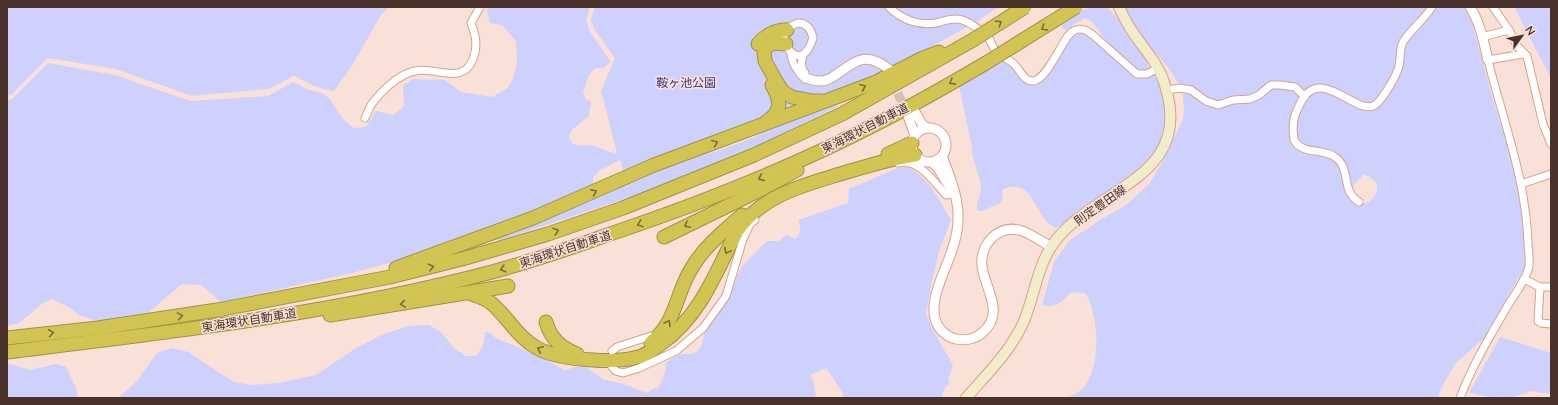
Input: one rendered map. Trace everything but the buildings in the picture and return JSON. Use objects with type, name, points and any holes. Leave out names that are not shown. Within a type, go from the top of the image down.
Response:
[{"type":"highway","name":"東海環状自動車道","points":[[10,338],[161,319],[217,310],[390,277],[462,259],[548,234],[623,208],[754,155],[842,114],[973,40],[1025,7]]},
{"type":"highway","name":"東海環状自動車道","points":[[10,351],[219,326],[311,311],[428,288],[551,255],[720,195],[782,168],[882,121],[986,63],[1076,7]]},
{"type":"highway","points":[[761,125],[774,115],[779,106],[778,95],[758,62],[756,50],[761,40],[782,30],[787,30]]},
{"type":"highway","points":[[307,293],[395,268],[506,229],[654,165],[876,82],[923,58],[973,40]]},
{"type":"highway","points":[[788,48],[776,42],[766,48],[763,56],[783,92],[792,97],[812,101],[826,100],[839,96]]},
{"type":"highway","points":[[765,106],[769,110],[774,110],[779,106]]},
{"type":"highway","points":[[664,237],[756,192],[810,163],[882,121]]},
{"type":"highway","points":[[469,293],[491,303],[528,343],[548,353],[584,360],[602,361],[639,357],[652,351],[683,326],[703,298],[743,222],[756,210],[773,198],[798,187],[885,161],[914,144]]},
{"type":"highway","points":[[546,322],[549,332],[555,340],[561,346],[576,354],[603,358],[620,357],[638,352],[654,341],[665,328],[674,311],[688,274],[698,259],[753,205],[769,194],[787,185],[885,155],[914,144]]},
{"type":"highway","points":[[219,326],[336,315],[508,286]]},
{"type":"main road","name":"則定豊田線","points":[[966,398],[1006,352],[1015,338],[1024,322],[1040,269],[1051,247],[1064,231],[1078,219],[1135,180],[1156,160],[1162,149],[1169,126],[1170,114],[1166,90],[1158,68],[1131,30],[1119,7]]},
{"type":"street","points":[[365,118],[371,105],[381,94],[393,83],[408,73],[416,70],[423,70],[455,74],[466,70],[475,54],[476,44],[472,23],[480,7]]},
{"type":"street","points":[[889,7],[905,19],[918,23],[938,23],[953,18],[959,18],[966,21],[988,37],[996,51],[1016,65],[1023,76],[1032,81],[1037,80],[1045,73],[1060,46],[1072,31],[1081,28],[1093,35],[1137,74],[1147,74],[1158,68]]},
{"type":"street","points":[[1359,202],[1353,198],[1350,193],[1340,161],[1334,156],[1299,147],[1294,140],[1293,119],[1304,96],[1309,91],[1322,89],[1335,91],[1363,106],[1370,108],[1379,101],[1399,68],[1402,44],[1432,7]]},
{"type":"street","points":[[1460,398],[1477,361],[1529,268],[1527,219],[1515,154],[1499,105],[1482,37],[1474,13],[1470,7]]},
{"type":"street","points":[[1493,7],[1509,30],[1517,46],[1523,54],[1527,56],[1543,124],[1551,144]]},
{"type":"street","points":[[809,79],[801,69],[801,62],[803,55],[813,38],[810,29],[802,23],[798,23],[787,30],[784,36],[796,68],[805,79],[823,82],[832,78],[856,61],[864,59],[880,63],[888,71]]},
{"type":"street","points":[[1482,37],[1509,30]]},
{"type":"street","points":[[788,48],[798,56],[803,55]]},
{"type":"street","points":[[1488,60],[1523,54]]},
{"type":"street","points":[[1166,90],[1180,88],[1191,90],[1206,101],[1218,105],[1233,100],[1250,99],[1259,95],[1271,86],[1295,87],[1304,96]]},
{"type":"street","points":[[911,114],[927,128],[937,130],[944,137],[946,147],[942,156],[932,162],[923,161],[914,144],[911,114]]},
{"type":"street","points":[[914,144],[922,130],[927,128]]},
{"type":"street","points":[[942,156],[954,186],[958,219],[955,240],[934,301],[935,319],[939,327],[946,334],[960,340],[975,338],[987,329],[993,318],[994,306],[984,276],[982,257],[987,242],[993,236],[1001,231],[1019,230],[1037,238],[1051,247]]},
{"type":"street","points":[[612,367],[616,372],[623,373],[638,368],[676,351],[703,328],[726,296],[742,239],[750,224],[767,210],[784,200],[802,191],[903,162],[918,166],[936,182],[946,195],[954,194]]},
{"type":"street","points":[[932,162],[938,168],[954,194]]},
{"type":"street","points":[[1521,184],[1551,174]]},
{"type":"street","points":[[1524,279],[1540,287],[1551,287]]},
{"type":"street","points":[[1540,287],[1538,321],[1541,323],[1551,324]]},
{"type":"street","points":[[612,352],[617,347],[651,336]]},
{"type":"green space","points":[[7,7],[389,7],[381,15],[353,64],[334,91],[323,89],[303,81],[294,75],[267,89],[192,96],[116,69],[48,58],[11,95],[7,95]]},
{"type":"green space","name":"鞍ヶ池公園","points":[[489,7],[590,7],[586,20],[590,32],[611,62],[603,68],[595,68],[588,77],[583,93],[586,99],[591,102],[589,116],[573,129],[569,135],[571,143],[573,144],[591,145],[609,152],[617,153],[601,91],[615,58],[594,29],[591,19],[595,7],[998,7],[978,21],[896,66],[704,156],[755,137],[763,130],[835,104],[837,107],[763,143],[648,191],[498,241],[496,237],[626,183],[620,160],[599,171],[593,177],[593,187],[427,253],[352,273],[221,302],[201,285],[182,284],[149,312],[97,321],[79,315],[67,306],[52,299],[43,303],[19,323],[7,326],[7,100],[11,100],[48,63],[115,75],[190,101],[268,96],[293,82],[309,90],[322,93],[330,99],[342,118],[353,128],[366,127],[376,111],[393,115],[404,106],[403,86],[412,79],[445,80],[461,92],[492,97],[508,88],[514,76],[517,61],[516,41],[502,25],[490,23],[487,9]]},
{"type":"green space","points":[[1094,7],[1107,7],[1120,21],[1146,61],[1149,69],[1144,71],[1127,62],[1107,43],[1092,22],[1084,18],[1066,30],[1062,28],[1062,23],[1082,10]]},
{"type":"green space","points":[[1125,7],[1429,7],[1406,34],[1396,67],[1382,93],[1376,101],[1368,105],[1336,90],[1307,90],[1304,92],[1279,83],[1248,98],[1212,102],[1191,88],[1179,84],[1167,66],[1138,33]]},
{"type":"green space","points":[[1435,7],[1464,7],[1472,23],[1495,107],[1512,157],[1523,220],[1525,267],[1484,338],[1456,363],[1438,396],[1442,398],[1067,398],[1083,388],[1090,376],[1096,353],[1096,328],[1094,315],[1086,294],[1077,292],[1070,293],[1058,304],[1051,306],[1042,305],[1054,262],[1070,240],[1126,205],[1149,184],[1162,163],[1183,119],[1183,94],[1191,92],[1204,102],[1217,107],[1234,101],[1252,101],[1273,87],[1290,88],[1295,90],[1302,97],[1293,116],[1290,129],[1292,142],[1296,149],[1333,159],[1341,168],[1347,193],[1351,199],[1358,204],[1370,202],[1377,190],[1376,183],[1364,174],[1354,184],[1351,191],[1346,169],[1339,157],[1333,153],[1301,145],[1297,140],[1295,124],[1297,115],[1305,98],[1312,92],[1320,90],[1339,96],[1364,110],[1375,108],[1380,104],[1395,80],[1401,66],[1406,42]]},
{"type":"green space","points":[[1514,7],[1551,7],[1551,78]]},
{"type":"green space","points":[[1079,32],[1085,33],[1089,36],[1136,78],[1148,78],[1154,75],[1163,98],[1164,111],[1162,135],[1158,147],[1152,157],[1137,172],[1081,209],[1056,228],[1048,223],[1030,196],[1019,187],[1011,187],[1002,190],[1003,199],[998,205],[992,206],[983,211],[977,211],[981,185],[973,158],[959,86],[1002,61],[1011,65],[1026,82],[1040,82],[1063,46],[1074,34]]},
{"type":"green space","points":[[904,167],[912,170],[926,181],[938,197],[951,220],[940,248],[926,314],[932,329],[953,365],[948,379],[950,384],[945,387],[941,398],[843,398],[843,393],[826,368],[810,375],[814,383],[816,398],[118,398],[137,381],[157,353],[172,348],[188,352],[234,382],[252,385],[279,383],[316,375],[353,350],[381,335],[408,326],[429,325],[441,332],[455,349],[466,356],[476,356],[483,346],[485,332],[491,333],[498,339],[552,363],[564,370],[577,367],[586,367],[604,380],[621,383],[647,393],[654,388],[658,388],[664,376],[666,362],[681,354],[691,354],[697,352],[701,346],[706,328],[728,296],[742,266],[767,241],[778,241],[787,235],[795,239],[800,230],[798,220],[848,203],[849,189],[895,169]]},
{"type":"green space","points":[[1500,337],[1551,353],[1551,394],[1532,391],[1510,398],[1496,398],[1469,393]]},
{"type":"green space","points":[[7,363],[30,370],[56,364],[66,367],[76,388],[78,398],[7,398]]},
{"type":"tunnel","points":[[892,81],[907,113]]}]
